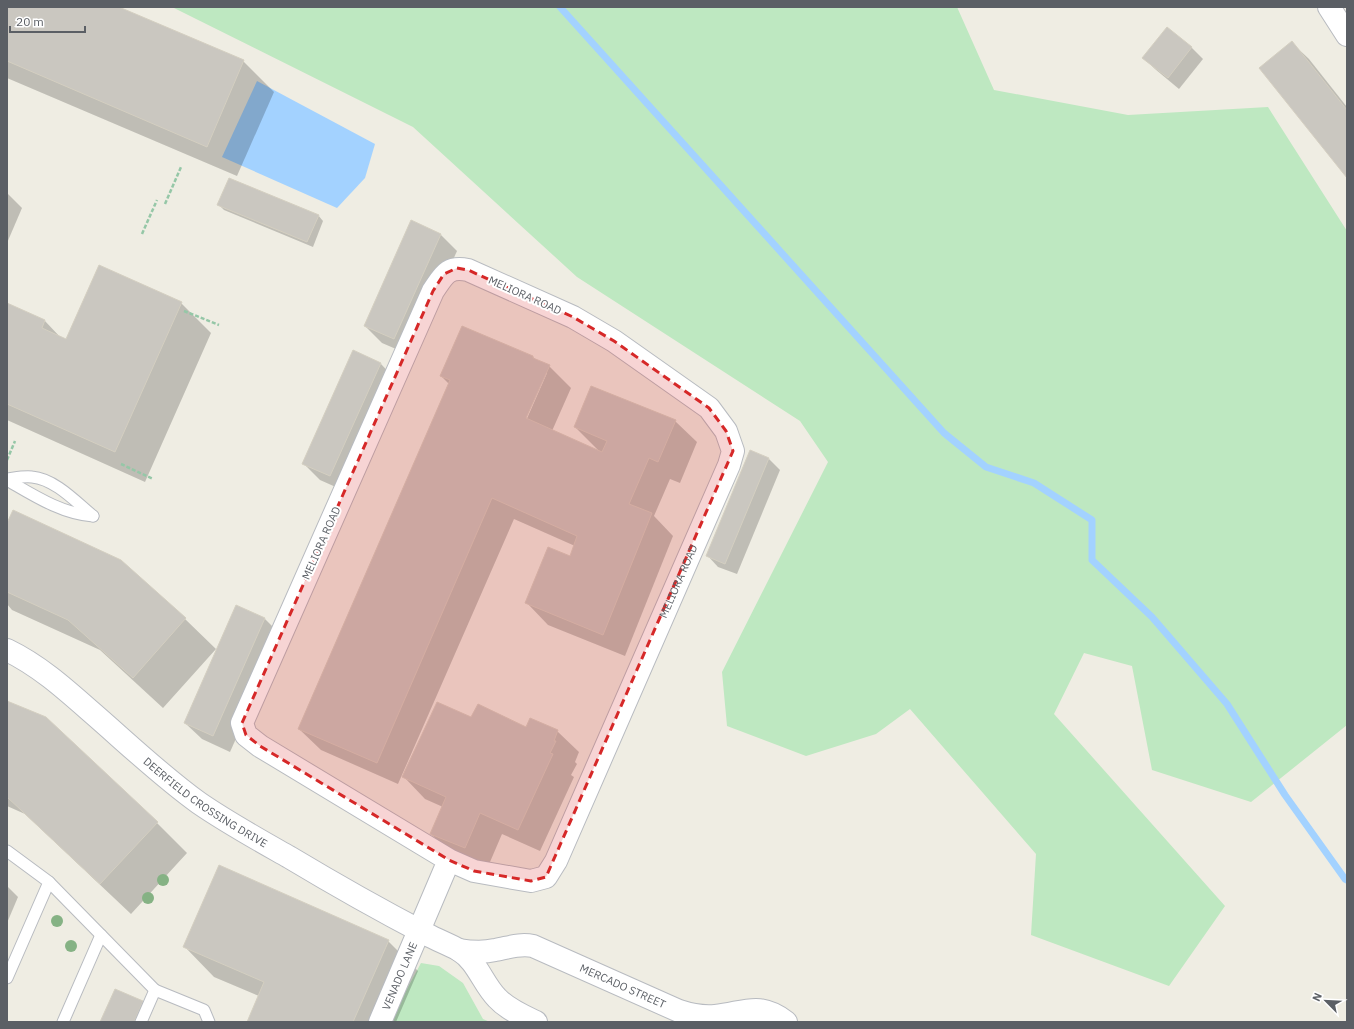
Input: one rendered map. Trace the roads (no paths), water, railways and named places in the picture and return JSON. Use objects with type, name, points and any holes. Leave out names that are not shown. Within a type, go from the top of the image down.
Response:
[{"type":"street","points":[[1329,7],[1347,34]]},
{"type":"street","name":"MELIORA ROAD","points":[[457,268],[468,270],[573,317],[614,342],[709,408],[726,431],[733,451],[729,465],[685,567],[556,861],[546,877],[531,881],[474,871],[449,860],[260,746],[246,735],[242,723],[433,291],[444,274],[457,268]]},
{"type":"street","name":"DEERFIELD CROSSING DRIVE","points":[[7,650],[25,659],[54,679],[168,779],[224,820],[420,931]]},
{"type":"street","points":[[420,931],[449,860]]},
{"type":"street","name":"MERCADO STREET","points":[[420,931],[465,954],[498,999],[509,1008],[536,1022]]},
{"type":"street","name":"VENADO LANE","points":[[380,1022],[420,931]]},
{"type":"street","name":"MERCADO STREET","points":[[459,950],[476,952],[495,950],[516,945],[533,946],[679,1012],[700,1016],[724,1015],[748,1009],[762,1010],[786,1022]]},
{"type":"lane","points":[[32,477],[47,481],[61,490],[93,516],[64,509],[34,496],[7,480],[32,477]]},
{"type":"lane","points":[[7,851],[49,882],[155,990],[204,1010],[209,1022]]},
{"type":"lane","points":[[7,978],[49,882]]},
{"type":"lane","points":[[63,1022],[100,935]]},
{"type":"lane","points":[[141,1022],[155,990]]},
{"type":"water","points":[[257,81],[375,144],[365,178],[337,208],[222,157]]},
{"type":"waterway","points":[[560,7],[944,433],[986,467],[1034,483],[1092,520],[1092,560],[1152,617],[1227,704],[1285,795],[1347,880]]}]
